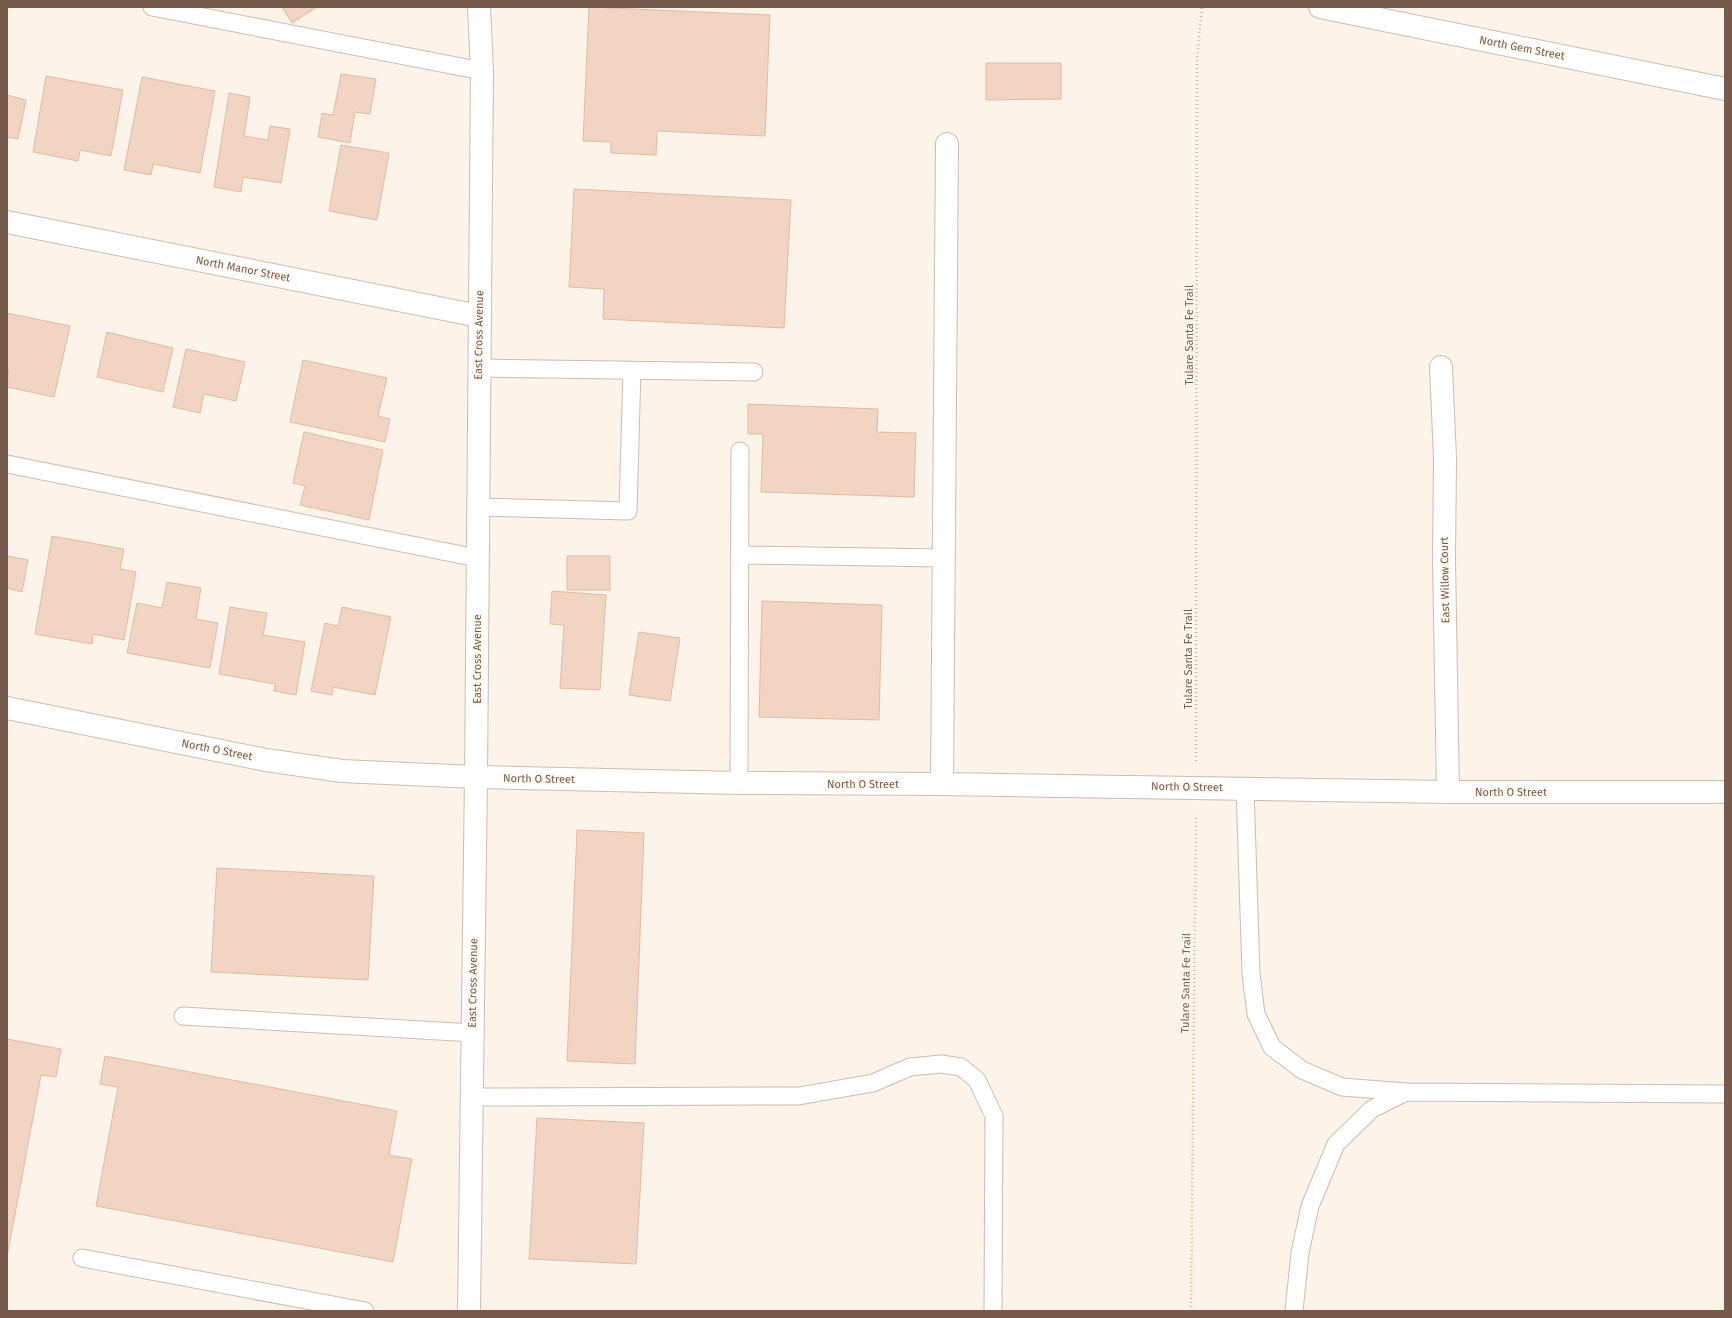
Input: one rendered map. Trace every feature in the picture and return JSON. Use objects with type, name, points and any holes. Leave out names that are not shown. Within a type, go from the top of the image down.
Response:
[{"type":"street","name":"East Cross Avenue","points":[[469,1311],[476,777],[482,71],[479,7]]},
{"type":"street","name":"North Gem Street","points":[[1320,7],[1725,89]]},
{"type":"street","points":[[942,784],[947,144]]},
{"type":"street","name":"North Manor Street","points":[[7,222],[479,316]]},
{"type":"street","name":"East Willow Court","points":[[1441,367],[1445,458],[1444,559],[1448,792]]},
{"type":"street","name":"North O Street","points":[[7,708],[266,760],[342,771],[476,777],[739,783],[942,784],[1448,792],[1725,792]]},
{"type":"lane","points":[[152,7],[482,71]]},
{"type":"lane","points":[[479,368],[754,372]]},
{"type":"lane","points":[[478,507],[628,511],[632,370]]},
{"type":"lane","points":[[739,783],[740,451]]},
{"type":"lane","points":[[7,464],[477,558]]},
{"type":"lane","points":[[740,555],[944,558]]},
{"type":"lane","points":[[1245,788],[1251,973],[1256,1014],[1272,1046],[1302,1070],[1342,1087],[1406,1092],[1725,1094]]},
{"type":"lane","points":[[183,1016],[473,1033]]},
{"type":"lane","points":[[472,1097],[798,1096],[873,1084],[910,1067],[941,1064],[962,1067],[977,1080],[994,1116],[993,1311]]},
{"type":"lane","points":[[1294,1311],[1300,1253],[1310,1206],[1336,1144],[1372,1109],[1406,1092]]},
{"type":"lane","points":[[82,1258],[365,1311]]},
{"type":"path","name":"Tulare Santa Fe Trail","points":[[1191,1311],[1196,788],[1197,58],[1202,7]]},
{"type":"building","points":[[282,7],[317,7],[292,23]]},
{"type":"building","points":[[589,7],[770,15],[765,136],[657,131],[656,155],[611,153],[611,142],[583,141]]},
{"type":"building","points":[[986,63],[1061,63],[1061,99],[986,100]]},
{"type":"building","points":[[341,74],[376,79],[370,114],[355,112],[350,143],[318,137],[322,113],[333,115]]},
{"type":"building","points":[[46,76],[123,90],[111,156],[80,150],[78,161],[33,152]]},
{"type":"building","points":[[142,77],[215,91],[200,173],[153,164],[151,175],[124,170]]},
{"type":"building","points":[[229,93],[250,97],[244,136],[268,140],[270,126],[290,129],[281,183],[243,177],[241,192],[214,187]]},
{"type":"building","points":[[7,95],[26,100],[18,139],[7,137]]},
{"type":"building","points":[[341,145],[389,153],[377,220],[329,211]]},
{"type":"building","points":[[574,189],[791,200],[784,328],[603,319],[604,289],[569,287]]},
{"type":"building","points":[[7,313],[70,326],[54,397],[7,387],[9,370],[7,369]]},
{"type":"building","points":[[107,332],[173,348],[163,392],[97,377]]},
{"type":"building","points":[[186,349],[245,362],[236,401],[204,394],[200,413],[173,407]]},
{"type":"building","points":[[303,360],[387,378],[378,416],[390,419],[385,442],[290,422]]},
{"type":"building","points":[[748,404],[878,409],[877,432],[916,433],[914,497],[761,492],[763,434],[748,434]]},
{"type":"building","points":[[304,432],[383,450],[369,520],[300,505],[305,486],[293,483]]},
{"type":"building","points":[[52,536],[124,549],[120,569],[136,572],[124,640],[93,634],[92,644],[35,634]]},
{"type":"building","points":[[7,556],[28,560],[22,592],[7,588]]},
{"type":"building","points":[[567,556],[610,556],[610,590],[567,590]]},
{"type":"building","points":[[167,582],[201,588],[196,619],[218,623],[210,668],[127,653],[137,603],[162,608]]},
{"type":"building","points":[[552,591],[606,595],[600,690],[560,688],[564,625],[550,624]]},
{"type":"building","points":[[762,601],[882,605],[879,720],[759,717]]},
{"type":"building","points":[[230,607],[267,613],[263,635],[305,642],[296,695],[274,691],[275,684],[219,674]]},
{"type":"building","points":[[342,607],[391,617],[375,695],[333,687],[332,695],[311,691],[325,623],[338,626]]},
{"type":"building","points":[[639,632],[680,638],[670,701],[629,695]]},
{"type":"building","points":[[577,830],[644,833],[635,1064],[567,1061]]},
{"type":"building","points":[[217,868],[374,876],[368,980],[211,972]]},
{"type":"building","points":[[7,1039],[61,1049],[56,1077],[41,1075],[7,1257]]},
{"type":"building","points":[[105,1056],[397,1111],[389,1155],[412,1159],[393,1262],[96,1206],[118,1087],[100,1084]]},
{"type":"building","points":[[537,1118],[644,1123],[636,1264],[529,1259]]}]
